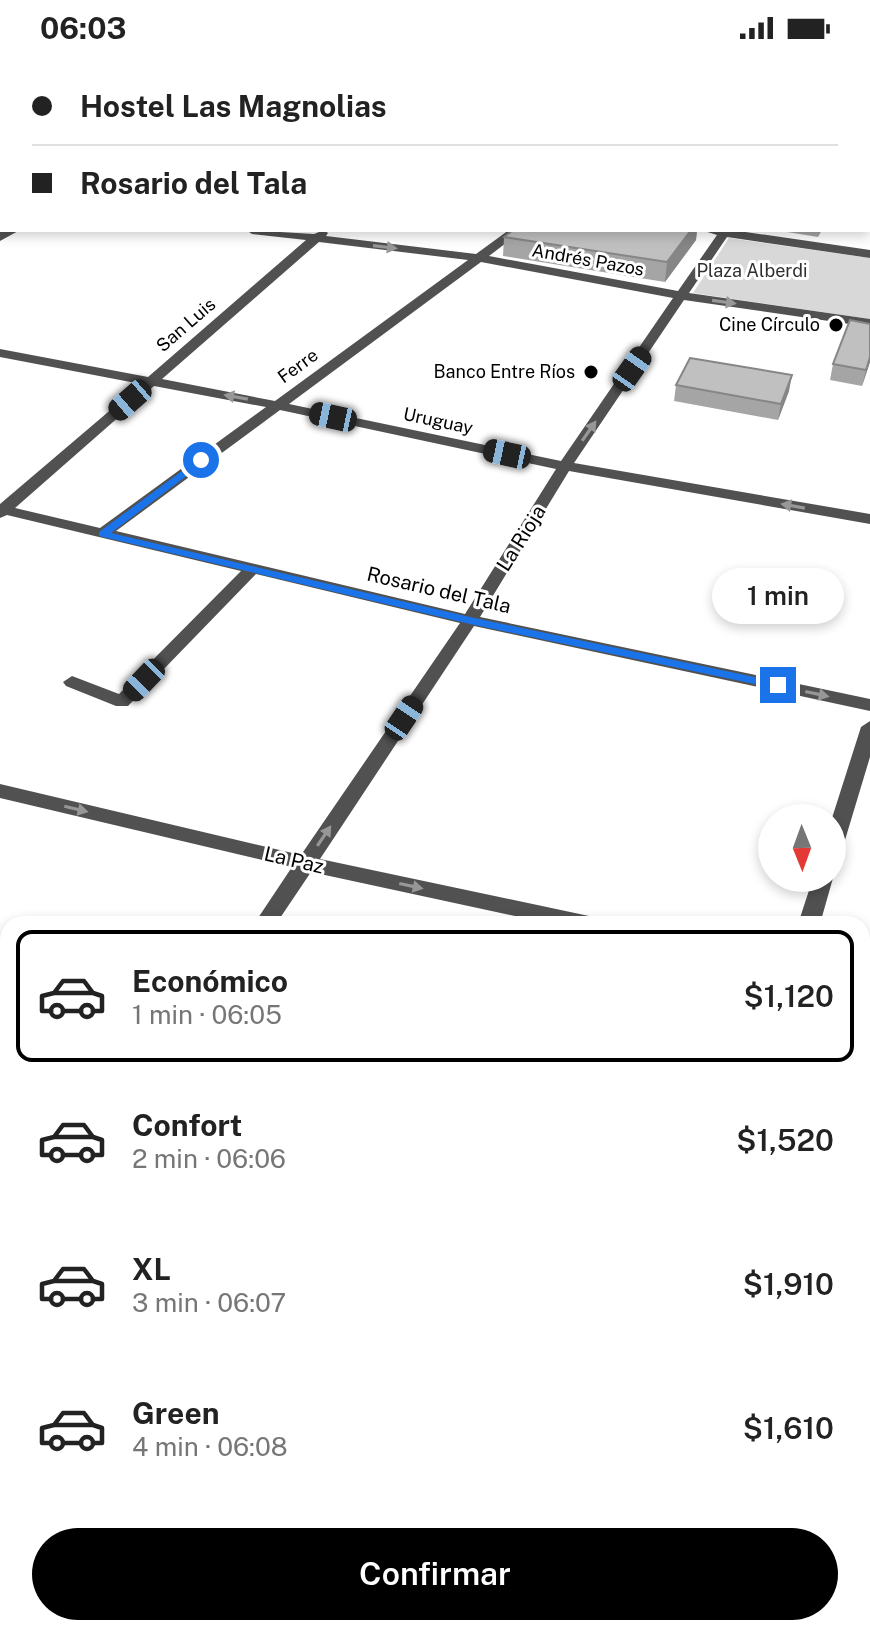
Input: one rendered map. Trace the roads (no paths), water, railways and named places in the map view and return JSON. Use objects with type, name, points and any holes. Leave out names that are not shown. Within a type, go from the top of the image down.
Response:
[{"type":"street","name":"Andrés Pazos","points":[[286,232],[321,234],[477,258],[682,296],[870,323]]},
{"type":"street","name":"Ferre","points":[[102,534],[514,232]]},
{"type":"street","name":"La Rioja","points":[[270,916],[470,620],[565,466],[682,296],[718,232]]},
{"type":"street","points":[[726,232],[870,254]]},
{"type":"street","name":"San Luis","points":[[1,511],[321,234]]},
{"type":"street","name":"Uruguay","points":[[0,353],[276,405],[565,466],[870,519]]},
{"type":"street","name":"Rosario del Tala","points":[[1,511],[470,620],[870,705]]},
{"type":"street","points":[[72,682],[122,702],[252,569]]},
{"type":"street","points":[[846,805],[870,727]]},
{"type":"street","name":"La Paz","points":[[0,791],[305,863],[552,916]]},
{"type":"street","points":[[811,916],[819,892]]},
{"type":"place","name":"Cine Círculo","points":[[836,325]]},
{"type":"place","name":"Banco Entre Ríos","points":[[591,372]]},
{"type":"park label","name":"Plaza Alberdi","points":[[752,271]]}]
